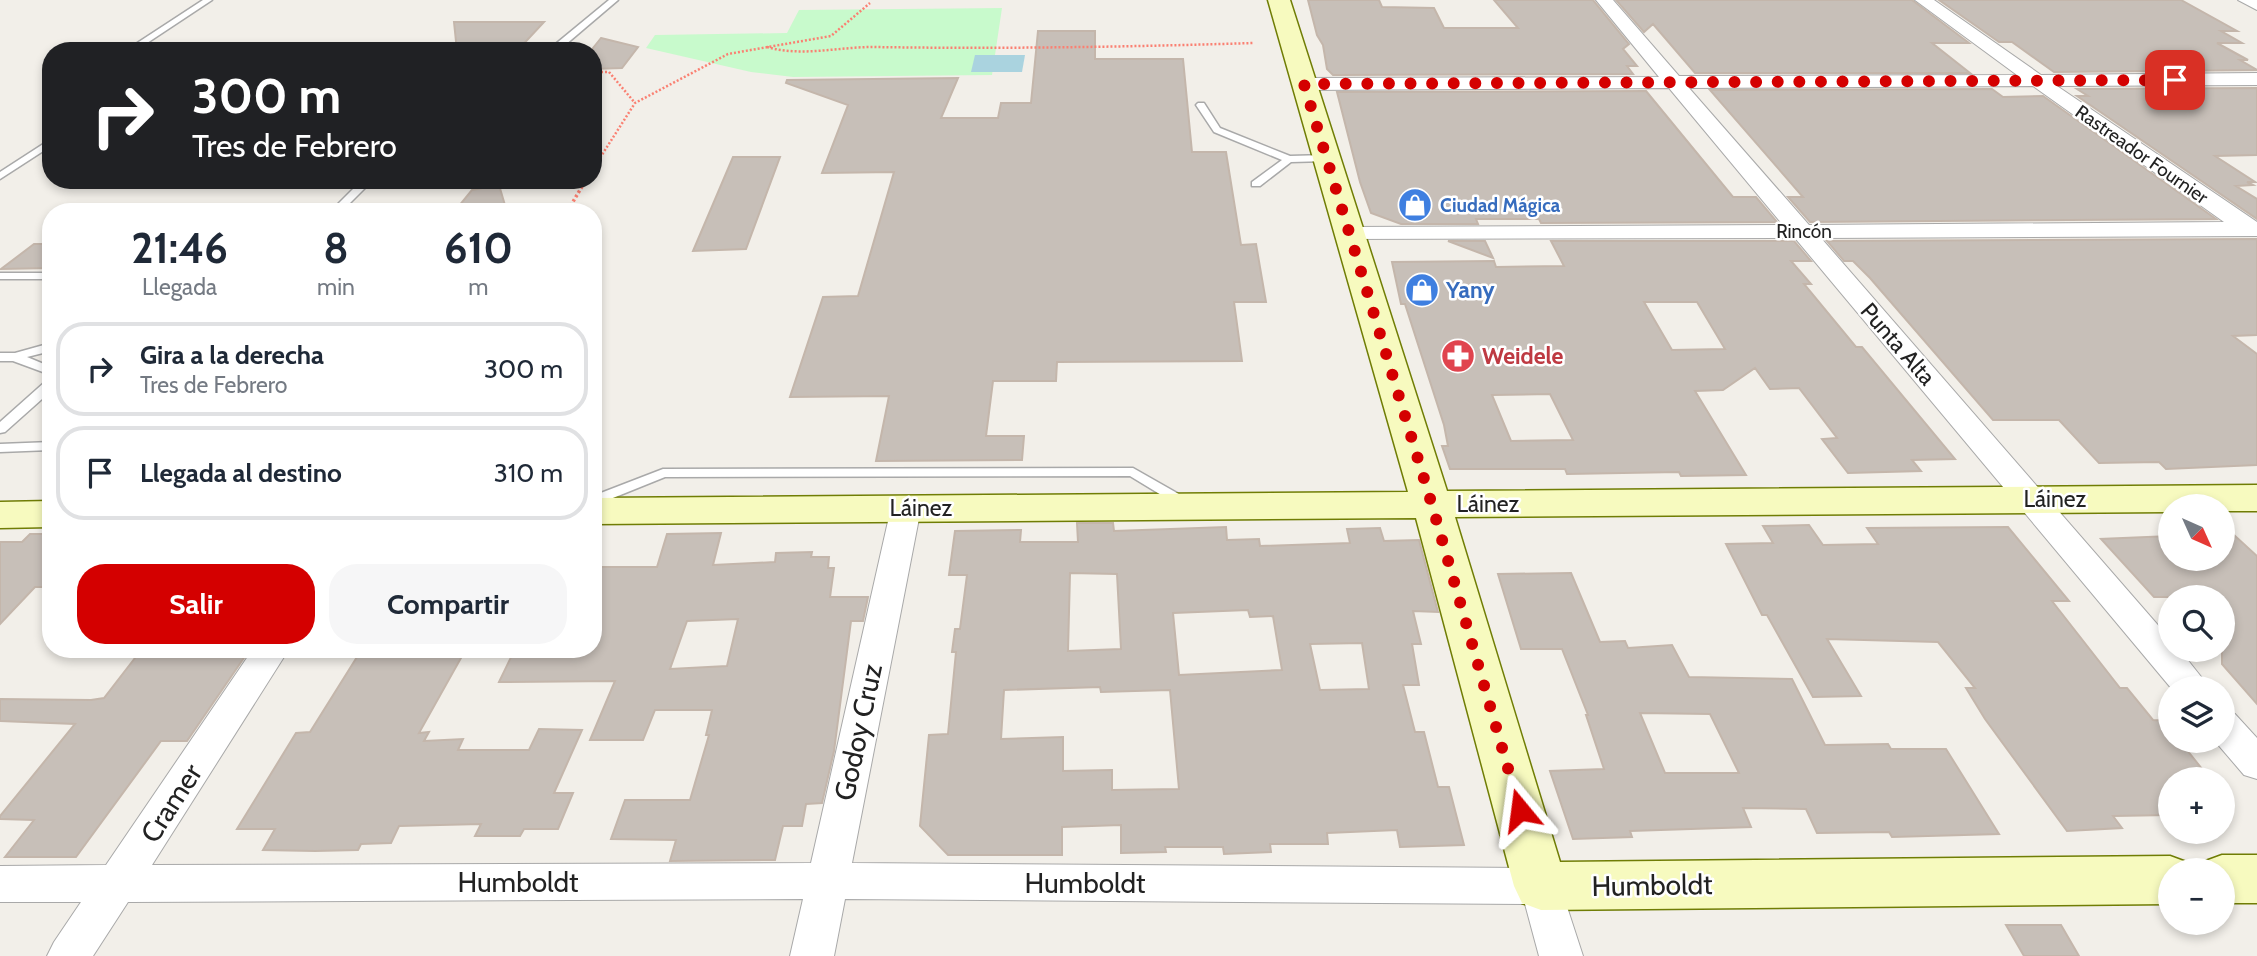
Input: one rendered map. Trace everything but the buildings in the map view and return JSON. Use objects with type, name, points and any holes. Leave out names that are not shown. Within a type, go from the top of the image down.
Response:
[{"type":"main road","points":[[1279,0],[1432,505],[1541,886]]},
{"type":"main road","name":"Láinez","points":[[602,510],[2257,498]]},
{"type":"main road","points":[[0,515],[42,514]]},
{"type":"main road","points":[[2235,879],[2257,879]]},
{"type":"main road","name":"Humboldt","points":[[1541,886],[2158,880]]},
{"type":"street","name":"Punta Alta","points":[[1604,0],[2182,676]]},
{"type":"street","name":"Rastreador Fournier","points":[[1923,0],[2254,231]]},
{"type":"street","points":[[2246,0],[2257,5]]},
{"type":"street","points":[[1304,84],[2257,79]]},
{"type":"street","name":"Rincón","points":[[1350,234],[2254,231]]},
{"type":"street","name":"Godoy Cruz","points":[[812,956],[906,508]]},
{"type":"street","name":"Cramer","points":[[69,956],[266,658]]},
{"type":"street","points":[[2235,739],[2257,764]]},
{"type":"street","name":"Humboldt","points":[[0,884],[826,881],[1541,886]]},
{"type":"street","points":[[1541,886],[1561,956]]},
{"type":"lane","points":[[143,42],[208,0]]},
{"type":"lane","points":[[563,42],[614,0]]},
{"type":"lane","points":[[1201,105],[1217,130],[1289,159],[1327,158]]},
{"type":"lane","points":[[0,176],[42,148]]},
{"type":"lane","points":[[1256,184],[1289,159]]},
{"type":"lane","points":[[344,203],[359,189]]},
{"type":"lane","points":[[0,285],[6,276],[42,276]]},
{"type":"lane","points":[[0,357],[15,357],[42,350]]},
{"type":"lane","points":[[15,357],[42,368]]},
{"type":"lane","points":[[0,429],[42,392]]},
{"type":"lane","points":[[0,448],[42,446]]},
{"type":"lane","points":[[602,496],[663,472],[1133,472],[1190,506]]},
{"type":"path","points":[[602,155],[635,103],[728,54],[831,36],[870,3]]},
{"type":"path","points":[[767,47],[782,53],[850,47],[1013,50],[1254,43]]},
{"type":"path","points":[[602,72],[609,72],[635,103]]},
{"type":"green space","points":[[1002,8],[992,75],[793,77],[751,72],[646,48],[655,35],[787,33],[799,10]]},
{"type":"water","points":[[975,55],[1025,55],[1022,72],[971,72]]},
{"type":"place","name":"Ciudad Mágica","points":[[1415,205]]},
{"type":"place","name":"Yany","points":[[1422,290]]},
{"type":"place","name":"Weidele","points":[[1458,356]]},
{"type":"route","points":[[1520,810],[1432,505],[1304,84],[2175,80]]}]
